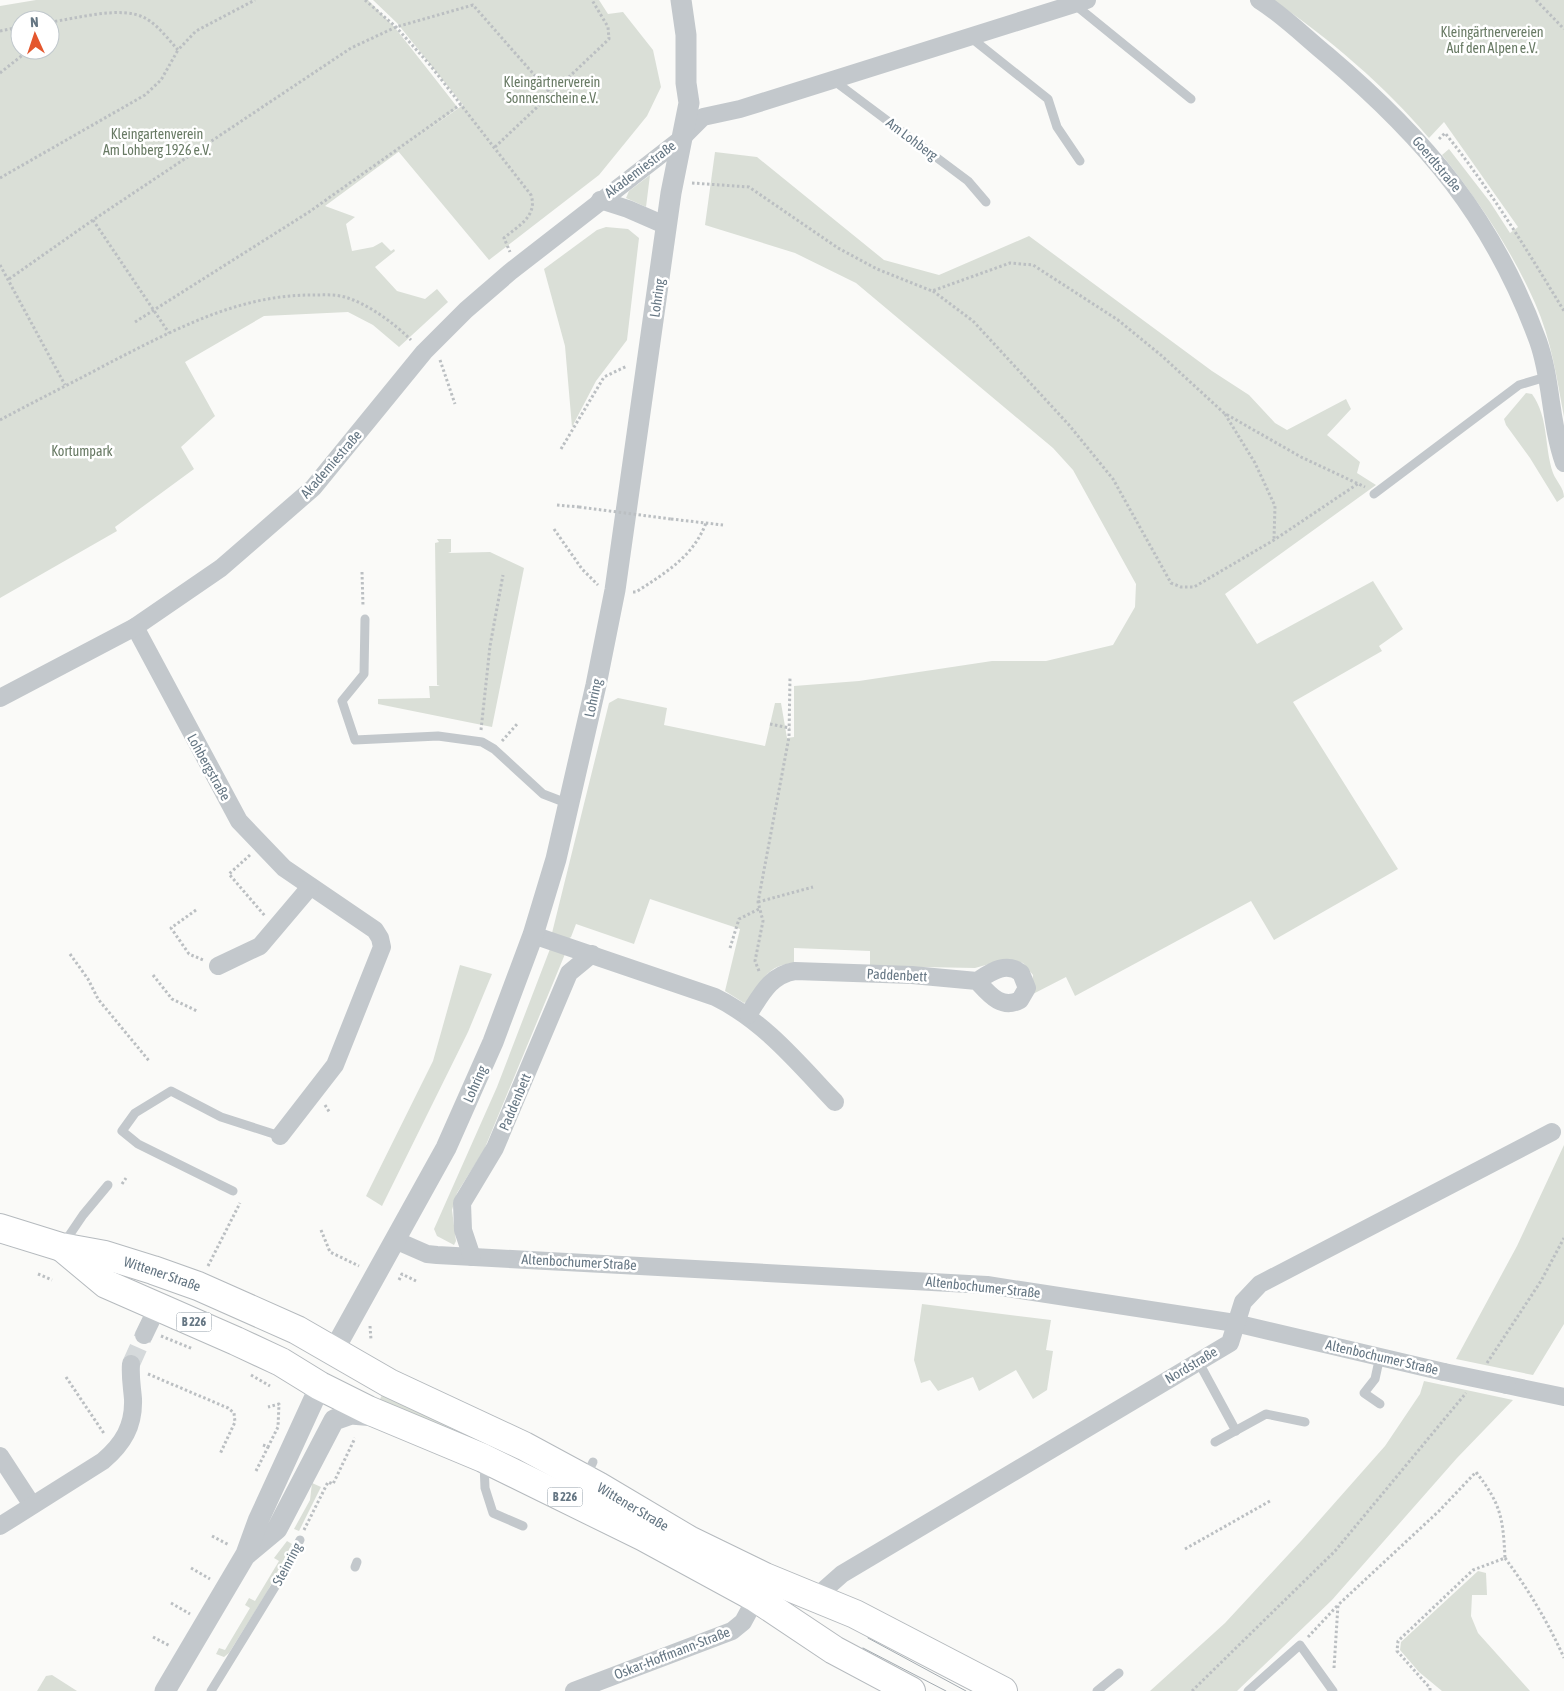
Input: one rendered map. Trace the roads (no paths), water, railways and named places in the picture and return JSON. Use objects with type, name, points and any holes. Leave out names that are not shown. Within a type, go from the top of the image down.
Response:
[{"type":"main road","name":"Wittener Straße","points":[[0,1228],[61,1247],[105,1255],[198,1286],[259,1313],[334,1350],[389,1383],[496,1432],[589,1470],[689,1540],[766,1577],[855,1614],[960,1662],[1003,1691]]},
{"type":"main road","name":"Wittener Straße","points":[[61,1247],[106,1284],[281,1362],[320,1386],[483,1458],[644,1537],[756,1598],[892,1687]]},
{"type":"main road","name":"Wittener Straße","points":[[158,1306],[174,1294],[187,1295],[235,1312],[259,1313]]},
{"type":"main road","points":[[320,1386],[334,1350]]},
{"type":"main road","points":[[834,1650],[855,1614]]},
{"type":"street","name":"Lohring","points":[[334,1350],[446,1148],[494,1042],[533,935],[570,804],[615,590],[667,226],[681,139],[689,103],[686,83],[686,35],[681,0]]},
{"type":"street","name":"Goerdtstraße","points":[[1259,0],[1369,91],[1427,149],[1466,200],[1509,271],[1539,343],[1564,463]]},
{"type":"street","points":[[681,139],[703,117],[740,109],[1081,2]]},
{"type":"street","name":"Akademiestraße","points":[[0,698],[135,626],[221,568],[313,488],[432,356],[466,310],[600,200],[681,139]]},
{"type":"street","name":"Akademiestraße","points":[[600,200],[628,209],[667,226]]},
{"type":"street","name":"Lohbergstraße","points":[[135,626],[239,820],[261,846],[284,868],[375,930],[380,938],[382,948],[335,1065],[280,1136]]},
{"type":"street","points":[[218,966],[260,946],[310,887]]},
{"type":"street","points":[[533,935],[715,997],[748,1015],[835,1102]]},
{"type":"street","name":"Paddenbett","points":[[472,1257],[463,1230],[462,1204],[495,1148],[569,973],[592,954]]},
{"type":"street","name":"Paddenbett","points":[[748,1015],[766,988],[783,973],[795,971],[912,975],[977,981]]},
{"type":"street","name":"Nordstraße","points":[[816,1597],[842,1574],[1230,1343],[1243,1302],[1260,1284],[1552,1132]]},
{"type":"street","name":"Altenbochumer Straße","points":[[395,1240],[427,1254],[987,1285],[1235,1323],[1444,1372],[1564,1397]]},
{"type":"street","points":[[144,1336],[158,1306]]},
{"type":"street","points":[[0,1526],[104,1461],[115,1450],[129,1428],[132,1418],[133,1398],[129,1382],[131,1365]]},
{"type":"street","name":"Steinring","points":[[165,1691],[246,1554],[258,1521],[320,1386]]},
{"type":"street","name":"Steinring","points":[[246,1554],[277,1529],[334,1420],[351,1414],[394,1420]]},
{"type":"street","points":[[0,1456],[32,1505]]},
{"type":"street","name":"Oskar-Hoffmann-Straße","points":[[574,1691],[732,1631],[743,1622],[756,1598]]},
{"type":"lane","points":[[1081,2],[1191,99]]},
{"type":"lane","points":[[970,37],[1048,99],[1057,127],[1080,160]]},
{"type":"lane","name":"Am Lohberg","points":[[833,80],[968,181],[986,202]]},
{"type":"lane","points":[[1374,494],[1519,385],[1546,377]]},
{"type":"lane","points":[[365,619],[364,674],[342,701],[355,740],[438,736],[482,742],[494,749],[543,794],[570,804]]},
{"type":"lane","points":[[233,1192],[138,1144],[122,1131],[135,1113],[171,1091],[221,1117],[280,1136]]},
{"type":"lane","points":[[61,1247],[83,1214],[108,1185]]},
{"type":"lane","points":[[1380,1356],[1375,1379],[1364,1393],[1380,1404]]},
{"type":"lane","points":[[1198,1361],[1236,1431]]},
{"type":"lane","points":[[1215,1442],[1266,1414],[1305,1422]]},
{"type":"lane","points":[[483,1458],[485,1488],[493,1513],[523,1526]]},
{"type":"lane","name":"Steinring","points":[[211,1691],[278,1582],[300,1540]]},
{"type":"lane","points":[[1248,1691],[1300,1645],[1333,1691]]},
{"type":"lane","points":[[1097,1691],[1119,1673]]},
{"type":"tunnel","points":[[131,1364],[144,1335]]},
{"type":"tram line","points":[[868,1638],[966,1691]]},
{"type":"tram line","points":[[863,1648],[946,1691]]},
{"type":"park label","name":"Kleingärtnervereien Auf den Alpen e.V.","points":[[1492,40]]},
{"type":"park label","name":"Kleingärtnerverein Sonnenschein e.V.","points":[[552,90]]},
{"type":"park label","name":"Kleingartenverein Am Lohberg 1926 e.V.","points":[[157,142]]},
{"type":"park label","name":"Kortumpark","points":[[82,451]]}]
